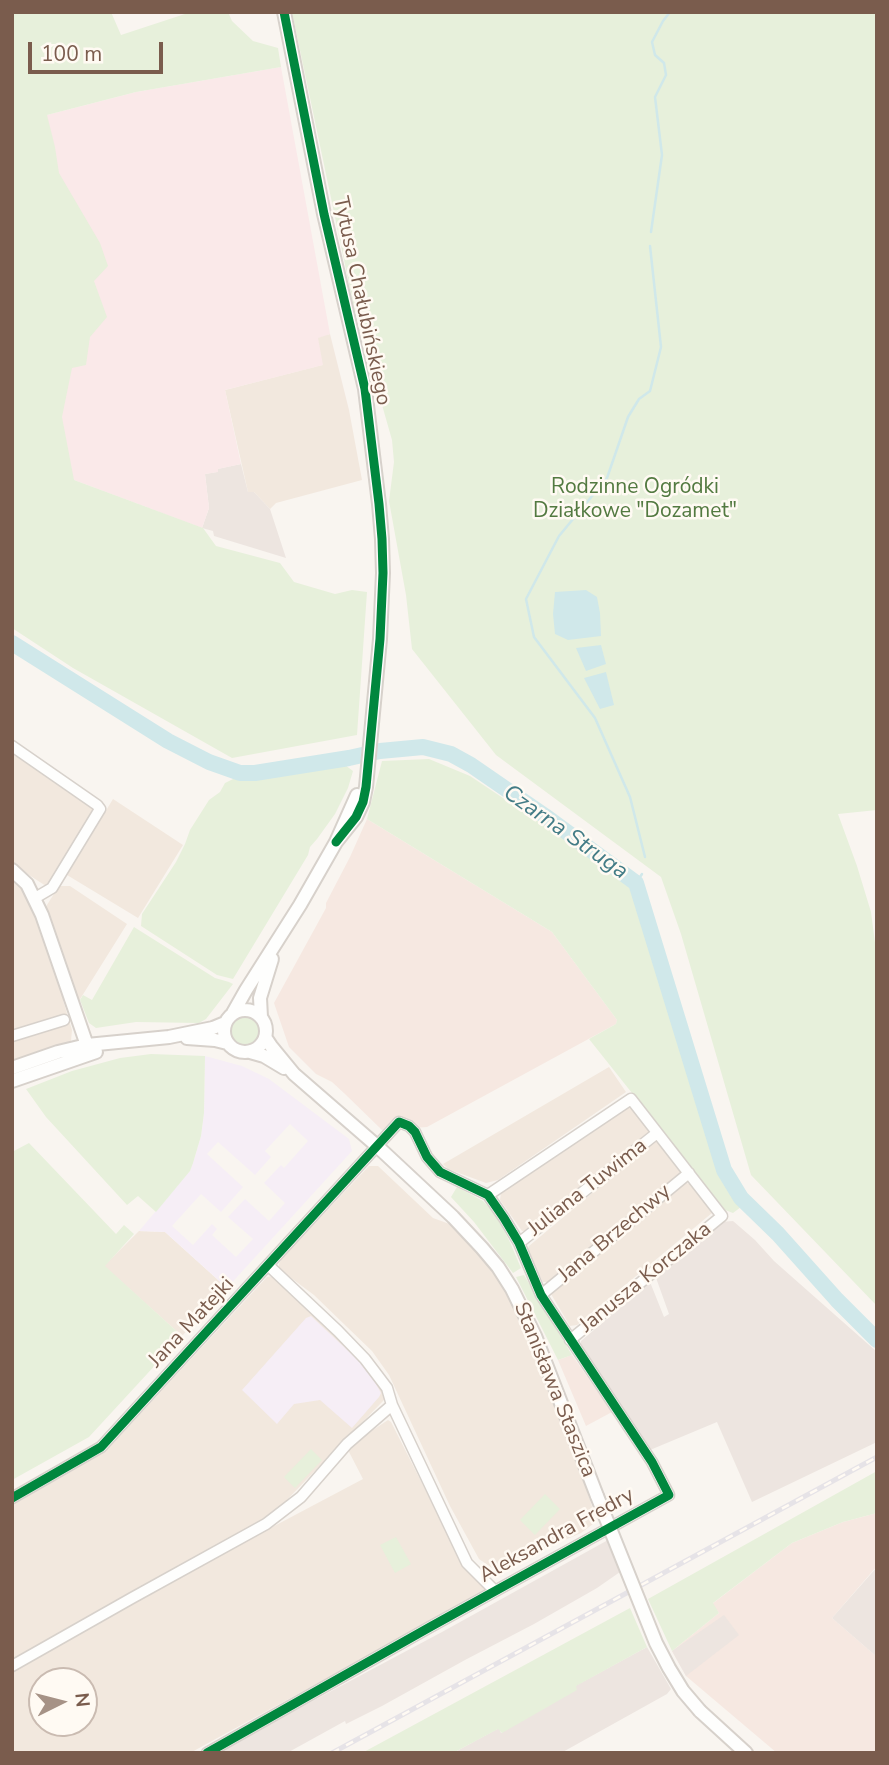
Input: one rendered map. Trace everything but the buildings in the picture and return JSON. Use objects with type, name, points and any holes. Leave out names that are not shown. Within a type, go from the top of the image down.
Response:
[{"type":"street","name":"Tytusa Chałubińskiego","points":[[229,1018],[363,802],[380,639],[383,573],[379,504],[365,389],[324,214],[284,12]]},
{"type":"street","points":[[12,746],[100,809],[52,888],[35,898]]},
{"type":"street","points":[[12,870],[27,884],[43,915],[88,1050]]},
{"type":"street","name":"Tytusa Chałubińskiego","points":[[261,1017],[260,998],[276,943]]},
{"type":"street","points":[[12,1068],[58,1052],[88,1050],[213,1028],[246,1010],[257,1013],[265,1026],[265,1037],[261,1045],[250,1052],[237,1051],[226,1043],[215,1040],[169,1037]]},
{"type":"street","points":[[226,1043],[223,1030],[229,1018]]},
{"type":"street","points":[[12,1037],[64,1020]]},
{"type":"street","name":"Stanisława Staszica","points":[[265,1037],[294,1074],[377,1146],[467,1231],[498,1267],[535,1336],[656,1643],[676,1679],[700,1711],[746,1753]]},
{"type":"street","points":[[12,1081],[88,1050]]},
{"type":"street","name":"Stanisława Staszica","points":[[250,1052],[264,1056],[294,1074]]},
{"type":"street","points":[[377,1146],[399,1122],[409,1126],[415,1132],[427,1157],[440,1172],[488,1195],[631,1099],[689,1173]]},
{"type":"street","name":"Juliana Tuwima","points":[[519,1243],[657,1133]]},
{"type":"street","name":"Jana Matejki","points":[[12,1498],[101,1447],[377,1146]]},
{"type":"street","name":"Janusza Korczaka","points":[[570,1340],[722,1216],[689,1173]]},
{"type":"street","name":"Jana Brzechwy","points":[[541,1295],[689,1173]]},
{"type":"street","name":"Aleksandra Fredry","points":[[207,1753],[669,1495],[652,1462],[541,1295],[519,1243],[488,1195]]},
{"type":"street","points":[[268,1265],[338,1331],[365,1359],[387,1388],[392,1405],[467,1563],[495,1591]]},
{"type":"street","points":[[12,1666],[265,1524],[302,1497],[347,1444],[392,1405]]},
{"type":"shaded area","points":[[281,67],[330,334],[318,338],[323,365],[225,390],[241,464],[205,474],[209,508],[202,528],[74,480],[12,461],[12,120],[47,115],[136,92]]},
{"type":"shaded area","points":[[330,334],[349,410],[362,480],[276,503],[270,509],[254,492],[248,492],[225,390],[322,365],[317,337]]},
{"type":"shaded area","points":[[241,464],[248,492],[254,492],[270,509],[286,558],[214,536],[213,531],[202,528],[209,508],[205,474]]},
{"type":"shaded area","points":[[12,752],[93,807],[94,812],[52,883],[46,886],[12,864]]},
{"type":"shaded area","points":[[113,799],[183,845],[138,918],[67,875]]},
{"type":"shaded area","points":[[367,819],[552,932],[617,1020],[616,1024],[427,1127],[382,1130],[332,1082],[316,1074],[289,1047],[274,1003],[326,908]]},
{"type":"shaded area","points":[[12,876],[30,898],[63,992],[72,1030],[71,1041],[66,1046],[12,1065]]},
{"type":"shaded area","points":[[59,886],[70,886],[127,924],[77,1004],[45,908]]},
{"type":"shaded area","points":[[205,1056],[242,1066],[269,1079],[349,1139],[352,1151],[227,1288],[165,1232],[139,1231],[190,1171],[201,1136]],"holes":[[[290,1124],[308,1141],[284,1168],[281,1165],[264,1183],[285,1203],[269,1221],[245,1199],[228,1217],[253,1239],[236,1257],[212,1235],[217,1229],[212,1224],[193,1245],[172,1226],[201,1194],[221,1212],[243,1187],[207,1154],[218,1142],[255,1175],[271,1157],[265,1151]]]},
{"type":"shaded area","points":[[609,1067],[626,1092],[498,1180],[486,1183],[448,1169],[443,1164]]},
{"type":"shaded area","points":[[631,1105],[651,1130],[529,1231],[522,1231],[500,1200],[501,1192]]},
{"type":"shaded area","points":[[654,1141],[659,1143],[680,1170],[679,1174],[548,1282],[543,1282],[527,1251],[529,1246]]},
{"type":"shaded area","points":[[369,1166],[378,1166],[433,1218],[455,1226],[507,1287],[527,1328],[564,1423],[597,1521],[581,1533],[495,1570],[479,1559],[450,1506],[389,1375],[372,1351],[314,1295],[279,1269],[282,1258]]},
{"type":"shaded area","points":[[683,1182],[690,1184],[713,1210],[712,1213],[577,1325],[570,1326],[551,1294]]},
{"type":"shaded area","points":[[733,1221],[877,1352],[877,1442],[752,1502],[717,1422],[650,1450],[581,1348],[581,1341],[650,1282],[664,1317],[669,1314],[655,1275],[721,1222]]},
{"type":"shaded area","points":[[139,1231],[165,1232],[227,1288],[182,1336],[104,1266]]},
{"type":"shaded area","points":[[273,1276],[365,1364],[380,1386],[384,1400],[278,1509],[241,1533],[12,1662],[12,1505],[97,1456],[116,1440],[267,1277]]},
{"type":"shaded area","points":[[311,1316],[358,1360],[381,1393],[352,1428],[320,1400],[294,1404],[277,1424],[242,1390],[306,1318]]},
{"type":"shaded area","points":[[572,1355],[612,1412],[586,1426],[558,1360]]},
{"type":"shaded area","points":[[388,1420],[391,1422],[464,1566],[486,1591],[190,1753],[12,1753],[12,1671],[212,1559],[363,1479],[348,1450]]},
{"type":"shaded area","points":[[877,1513],[877,1566],[832,1618],[877,1657],[877,1753],[777,1753],[686,1676],[672,1651],[719,1613],[712,1604],[792,1543],[843,1522]]},
{"type":"shaded area","points":[[608,1540],[620,1572],[534,1624],[382,1706],[346,1724],[345,1721],[287,1753],[215,1753],[442,1632]]},
{"type":"shaded area","points":[[877,1567],[877,1657],[832,1618]]},
{"type":"shaded area","points":[[724,1615],[739,1635],[686,1676],[672,1651]]},
{"type":"shaded area","points":[[647,1647],[671,1689],[667,1694],[561,1753],[453,1753],[499,1728],[501,1733],[575,1686]]},
{"type":"green space","points":[[12,12],[111,12],[121,35],[191,12],[228,12],[232,21],[253,41],[278,48],[281,67],[136,92],[47,115],[59,173],[100,243],[108,266],[94,281],[107,317],[90,337],[86,365],[72,368],[62,417],[74,480],[203,528],[216,546],[280,563],[294,582],[335,594],[352,590],[367,592],[357,735],[232,758],[73,668],[12,628]]},
{"type":"green space","name":"Rodzinne Ogródki Działkowe \"Dozamet\"","points":[[292,12],[877,12],[877,810],[838,814],[871,912],[877,958],[877,1306],[751,1175],[681,934],[661,877],[496,755],[412,649],[406,595],[389,501],[394,462],[392,440],[353,303]]},
{"type":"green space","points":[[429,759],[470,776],[632,884],[720,1171],[741,1207],[733,1213],[725,1210],[589,1039],[616,1024],[617,1020],[552,932],[367,819],[382,761]]},
{"type":"green space","points":[[345,765],[353,771],[335,814],[310,847],[308,855],[233,979],[217,975],[141,926],[142,914],[176,862],[190,830],[209,800],[220,792],[225,783],[235,778],[251,779]]},
{"type":"green space","points":[[134,927],[215,978],[233,984],[206,1019],[199,1023],[136,1022],[96,1028],[89,1023],[80,1000],[83,995],[92,1000]]},
{"type":"green space","points":[[245,1015],[257,1019],[261,1031],[257,1043],[245,1047],[233,1043],[229,1031],[233,1019]]},
{"type":"green space","points":[[151,1054],[205,1056],[204,1113],[193,1163],[190,1171],[156,1212],[138,1196],[127,1205],[46,1117],[26,1089],[72,1071],[120,1058]]},
{"type":"green space","points":[[29,1143],[116,1234],[124,1225],[134,1234],[105,1266],[182,1336],[89,1437],[12,1480],[12,1152]]},
{"type":"green space","points":[[457,1187],[483,1201],[495,1214],[521,1268],[513,1273],[451,1197]]},
{"type":"green space","points":[[524,1275],[572,1355],[558,1360],[516,1277]]},
{"type":"green space","points":[[311,1449],[322,1460],[295,1488],[284,1477]]},
{"type":"green space","points":[[877,1471],[877,1513],[843,1522],[792,1543],[713,1603],[719,1613],[672,1651],[648,1599]]},
{"type":"green space","points":[[545,1494],[560,1509],[535,1535],[520,1520]]},
{"type":"green space","points":[[396,1537],[411,1564],[395,1573],[380,1545]]},
{"type":"green space","points":[[630,1608],[647,1647],[576,1686],[577,1690],[502,1733],[498,1729],[453,1753],[362,1753]]},
{"type":"water","points":[[586,590],[597,597],[601,636],[568,640],[555,634],[555,592]]},
{"type":"water","points":[[601,645],[606,664],[586,671],[576,648]]},
{"type":"water","points":[[606,672],[614,705],[600,709],[584,678]]},
{"type":"waterway","points":[[651,232],[662,155],[655,97],[666,75],[664,63],[655,55],[652,42],[670,12]]},
{"type":"waterway","points":[[645,857],[630,797],[595,718],[534,637],[526,599],[559,536],[607,478],[628,417],[639,399],[650,391],[661,347],[650,246]]},
{"type":"waterway","name":"Czarna Struga","points":[[12,643],[168,741],[209,762],[240,773],[255,773],[380,751],[423,747],[451,754],[545,816],[636,883],[724,1170],[741,1198],[877,1340]]},
{"type":"waterway","points":[[636,883],[642,874]]},
{"type":"railway","points":[[332,1753],[877,1457]]},
{"type":"cycle path","points":[[284,12],[324,214],[365,389],[382,539],[380,639],[366,787],[356,817],[336,842]]},
{"type":"cycle path","points":[[12,1498],[101,1447],[399,1122],[415,1132],[427,1157],[440,1172],[488,1195],[519,1243],[541,1295],[652,1462],[669,1495],[207,1753]]}]
